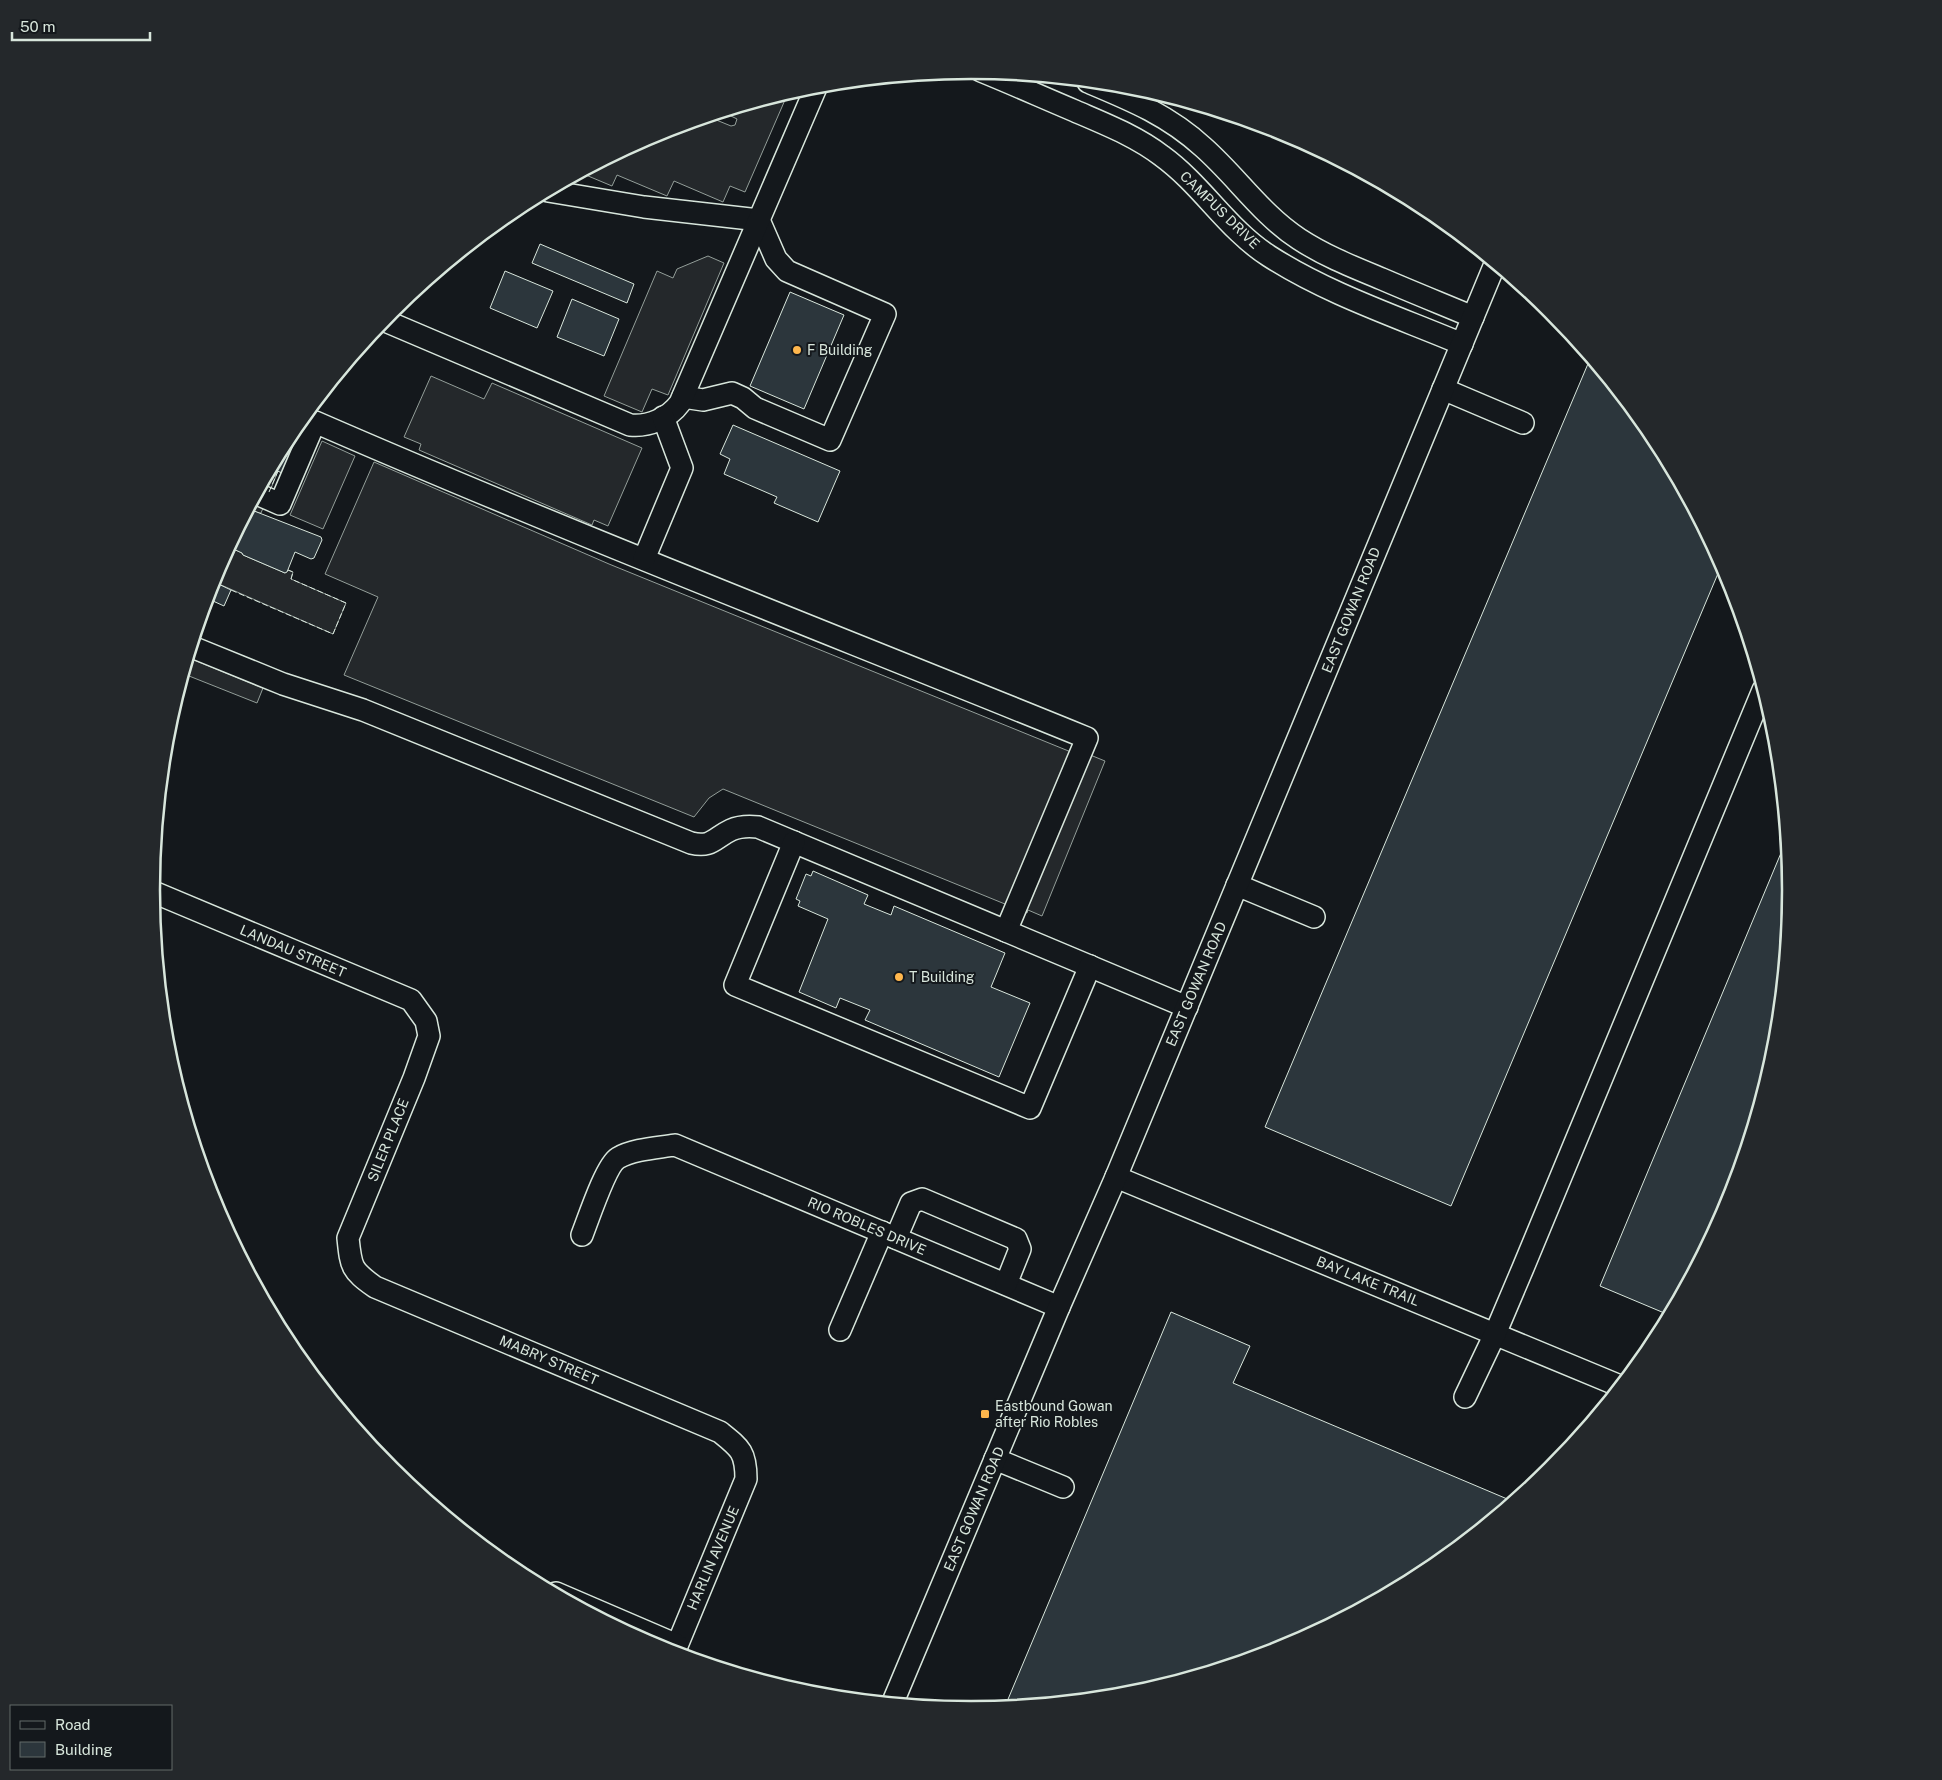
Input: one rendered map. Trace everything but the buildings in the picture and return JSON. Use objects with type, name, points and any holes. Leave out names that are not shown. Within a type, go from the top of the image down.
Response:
[{"type":"street","name":"CAMPUS DRIVE","points":[[1001,80],[1114,128],[1148,146],[1187,176],[1246,238],[1282,264],[1333,290],[1462,344]]},
{"type":"street","points":[[1109,91],[1149,108],[1174,123],[1218,161],[1261,208],[1299,239],[1349,265],[1473,317]]},
{"type":"street","points":[[391,323],[630,425],[644,425],[663,417],[676,409],[683,397],[812,94]]},
{"type":"street","points":[[556,192],[644,207],[759,220]]},
{"type":"street","points":[[683,397],[697,401],[726,393],[738,395],[755,408],[830,440],[885,314],[787,271],[776,259],[759,220]]},
{"type":"street","name":"EAST GOWAN ROAD","points":[[895,1697],[1059,1307],[1116,1177],[1493,269]]},
{"type":"street","points":[[1443,389],[1523,423]]},
{"type":"street","points":[[644,559],[682,468],[663,417]]},
{"type":"street","points":[[262,496],[280,504],[315,422],[421,468],[1087,738],[1006,931]]},
{"type":"street","points":[[196,650],[284,684],[339,700],[691,843],[698,845],[712,843],[730,830],[747,826],[758,827],[1187,1007]]},
{"type":"street","points":[[1465,1397],[1495,1334],[1759,699]]},
{"type":"street","points":[[794,842],[735,985],[1030,1108],[1090,966]]},
{"type":"street","points":[[1237,885],[1314,916]]},
{"type":"street","name":"LANDAU STREET","points":[[160,895],[411,1000],[426,1021]]},
{"type":"street","name":"SILER PLACE","points":[[350,1260],[348,1238],[414,1078],[429,1036],[426,1021]]},
{"type":"street","name":"RIO ROBLES DRIVE","points":[[582,1235],[608,1170],[616,1159],[628,1154],[675,1145],[1059,1307]]},
{"type":"street","name":"BAY LAKE TRAIL","points":[[1116,1177],[1615,1384]]},
{"type":"street","points":[[840,1330],[889,1235],[911,1203],[922,1199],[1016,1239],[1020,1249],[1006,1284]]},
{"type":"street","name":"MABRY STREET","points":[[350,1260],[358,1275],[375,1287],[720,1432],[737,1446],[746,1462]]},
{"type":"street","points":[[995,1459],[1063,1487]]},
{"type":"street","name":"HARLIN AVENUE","points":[[677,1645],[746,1479],[746,1462]]},
{"type":"shaded area","points":[[785,101],[745,192],[730,186],[723,202],[674,181],[667,196],[617,175],[612,186],[587,175],[612,162],[710,122],[716,120],[731,126],[735,125],[737,119],[730,116]]},
{"type":"shaded area","points":[[708,256],[724,263],[668,395],[652,389],[642,412],[604,396],[657,271],[673,278],[677,269]]},
{"type":"shaded area","points":[[431,376],[484,399],[492,383],[642,448],[608,526],[594,520],[592,525],[419,450],[421,444],[404,437]]},
{"type":"shaded area","points":[[322,441],[355,456],[323,529],[290,515]]},
{"type":"shaded area","points":[[374,462],[609,564],[1071,752],[1073,748],[1105,761],[1042,916],[1028,910],[1027,913],[723,789],[709,798],[694,817],[344,675],[378,597],[325,574]]},
{"type":"shaded area","points":[[276,470],[278,471],[261,513],[254,511],[268,484]]},
{"type":"shaded area","points":[[235,550],[285,573],[288,570],[293,572],[291,579],[346,603],[333,634],[220,585]]},
{"type":"shaded area","points":[[193,660],[263,688],[257,703],[188,676]]},
{"type":"fence","points":[[269,492],[278,471]]},
{"type":"fence","points":[[231,590],[333,634],[346,603],[291,579],[293,572],[288,570]]},
{"type":"place","name":"F Building","points":[[797,350]]},
{"type":"place","name":"T Building","points":[[899,977]]},
{"type":"place","name":"Eastbound Gowan after Rio Robles","points":[[985,1414]]}]
